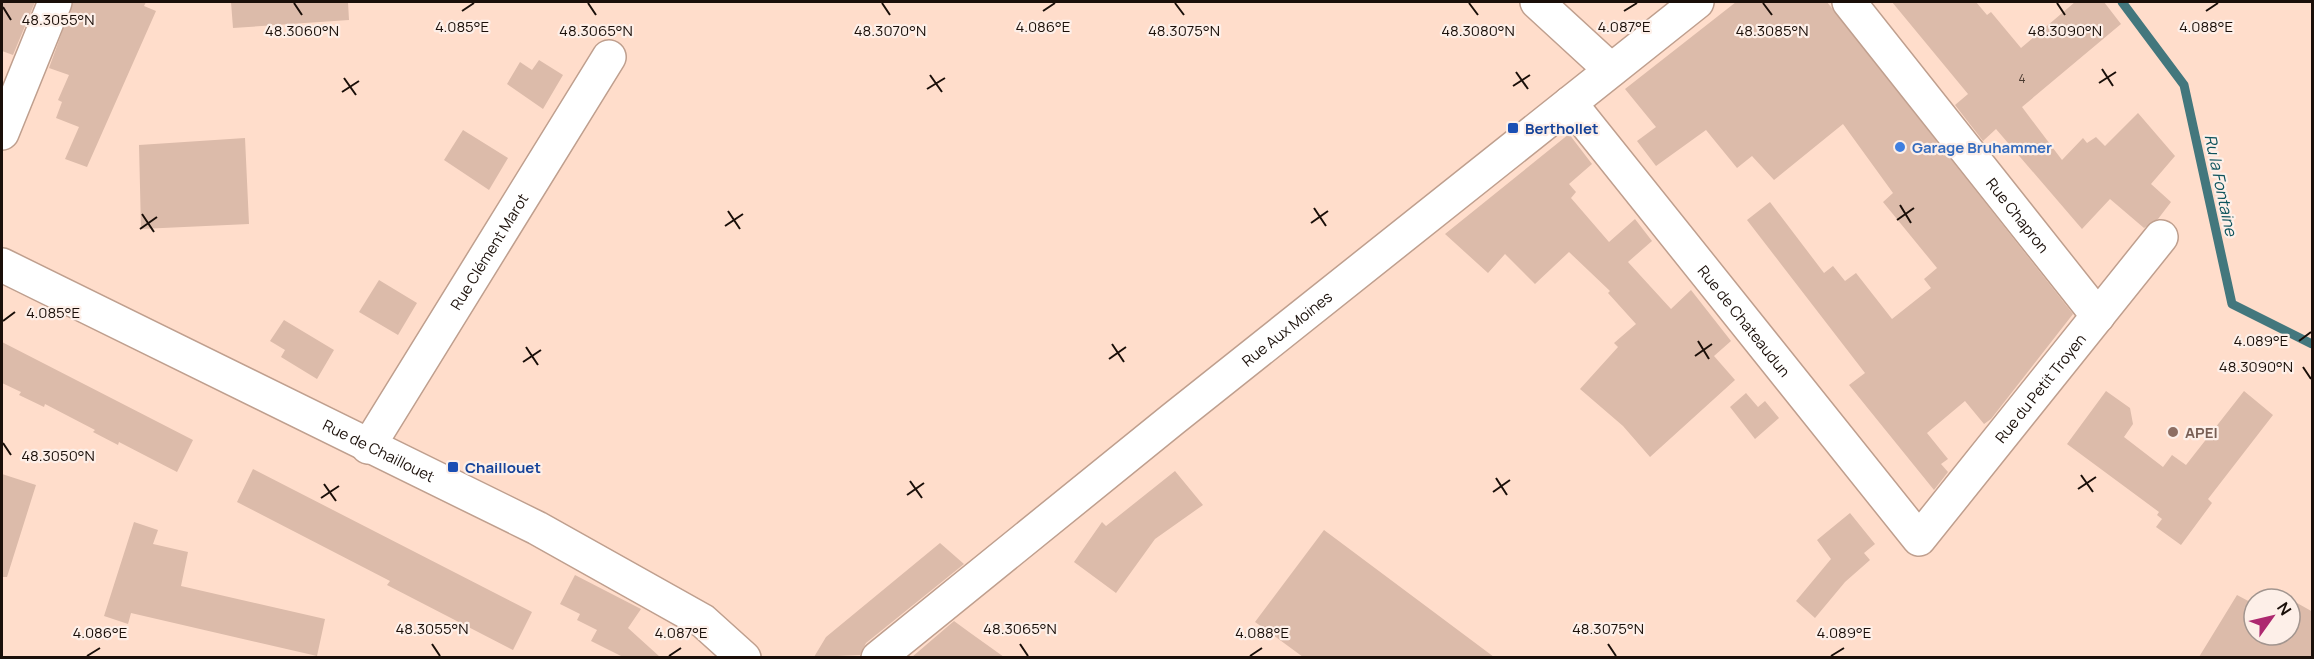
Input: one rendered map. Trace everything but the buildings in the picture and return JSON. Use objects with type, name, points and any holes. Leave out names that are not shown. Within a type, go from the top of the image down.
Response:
[{"type":"street","points":[[2,133],[55,2]]},
{"type":"street","points":[[1537,2],[1611,70]]},
{"type":"street","name":"Rue Aux Moines","points":[[878,657],[1697,2]]},
{"type":"street","name":"Rue Chapron","points":[[1849,2],[2098,316]]},
{"type":"street","name":"Rue Clément Marot","points":[[368,447],[609,57]]},
{"type":"street","name":"Rue de Chateaudun","points":[[1570,103],[1919,539]]},
{"type":"street","name":"Rue du Petit Troyen","points":[[1919,539],[2161,237]]},
{"type":"street","name":"Rue de Chaillouet","points":[[2,265],[548,534],[702,621],[744,657]]},
{"type":"waterway","name":"Ru la Fontaine","points":[[2122,2],[2184,85],[2232,304],[2312,344]]},
{"type":"place","name":"Berthollet","points":[[1513,128]]},
{"type":"place","name":"Garage Bruhammer","points":[[1900,147]]},
{"type":"place","name":"APEI","points":[[2173,432]]},
{"type":"place","name":"Chaillouet","points":[[453,467]]}]
